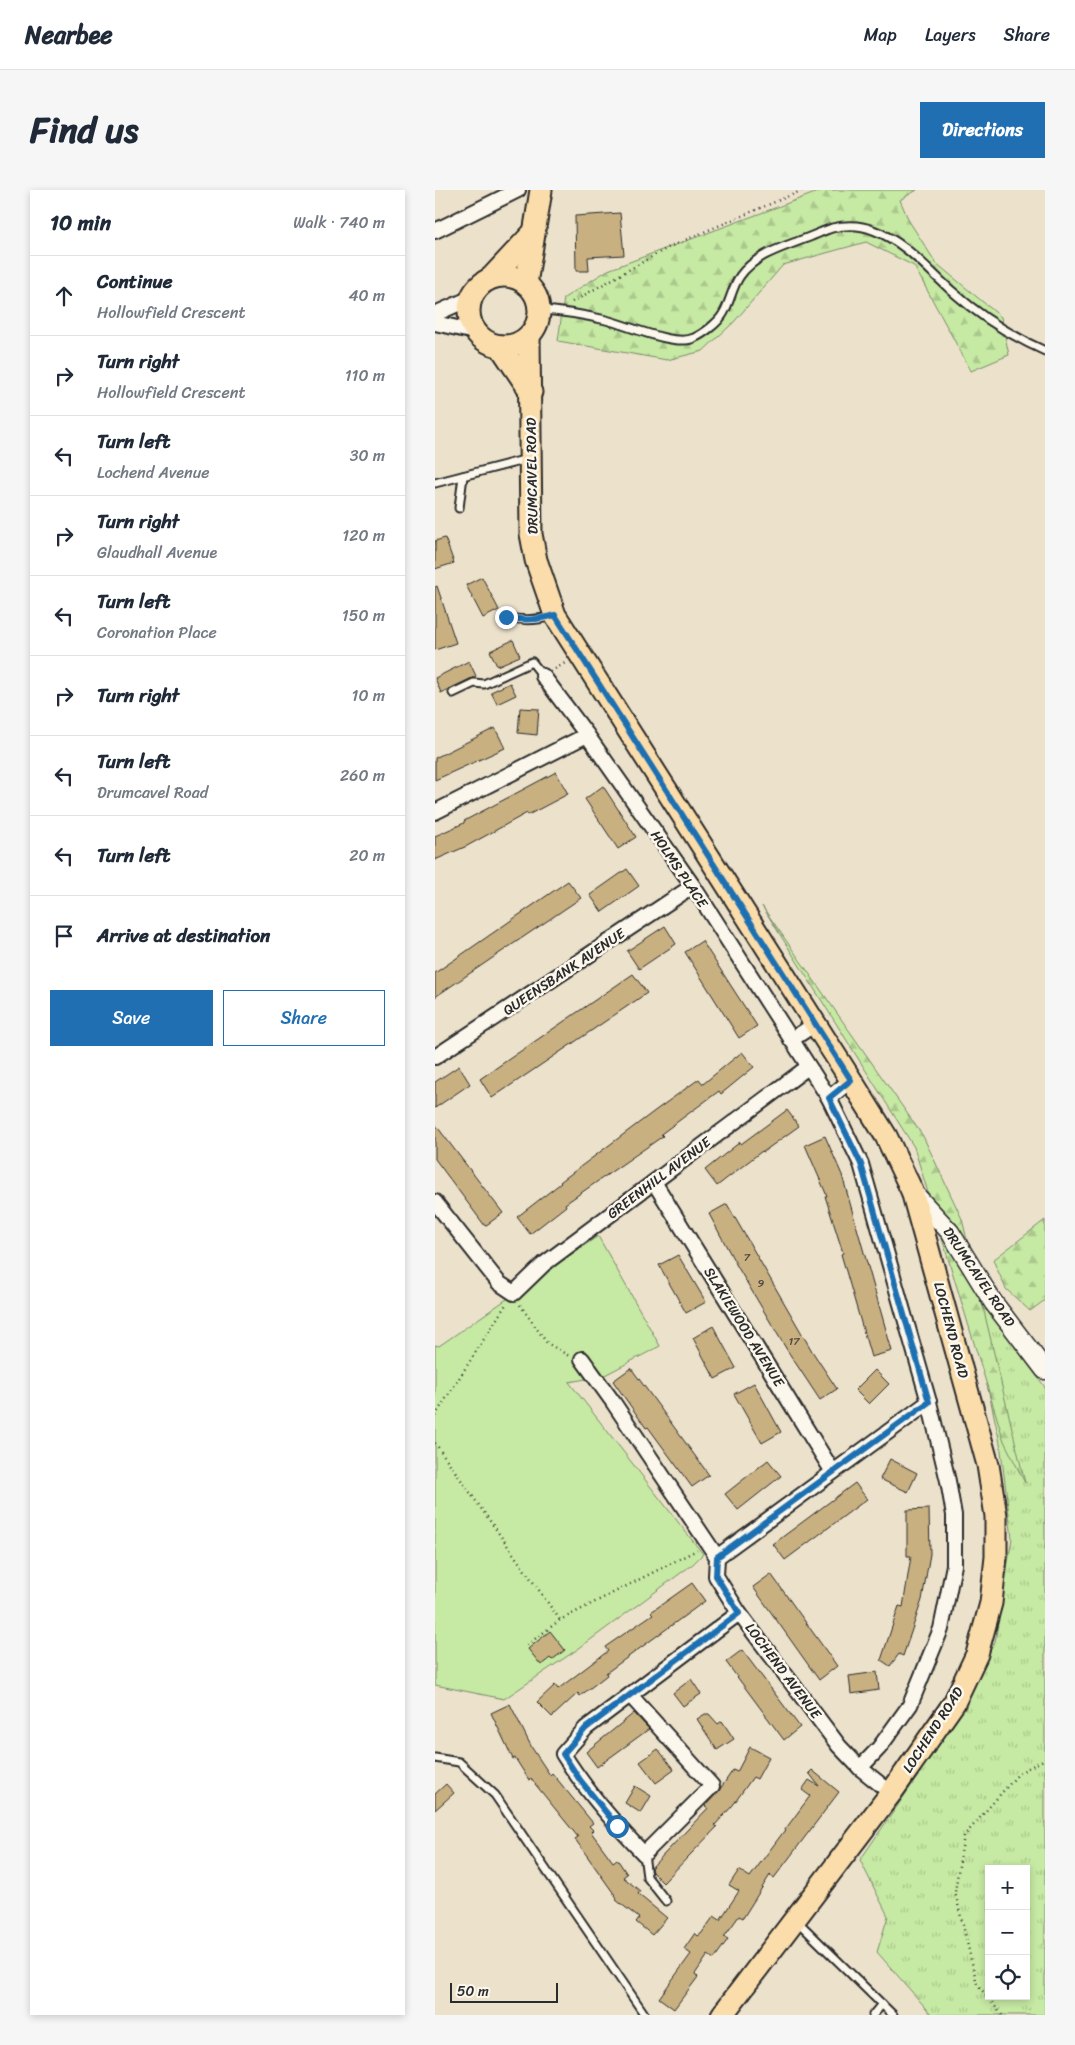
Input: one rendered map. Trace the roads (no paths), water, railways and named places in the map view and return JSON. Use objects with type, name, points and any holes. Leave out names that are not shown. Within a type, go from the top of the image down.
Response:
[{"type":"main road","points":[[526,284],[541,190]]},
{"type":"main road","points":[[491,278],[509,276],[526,284],[547,311],[538,320],[529,336],[511,346],[500,346],[486,341],[475,332],[470,321],[469,309],[471,298],[483,283],[491,278],[533,233]]},
{"type":"main road","name":"DRUMCAVEL ROAD","points":[[529,336],[531,534],[536,560],[555,615],[701,842],[886,1136],[912,1191]]},
{"type":"main road","points":[[500,346],[531,392]]},
{"type":"main road","name":"LOCHEND ROAD","points":[[722,2015],[891,1793],[954,1703],[977,1654],[991,1603],[996,1557],[996,1516],[988,1465],[912,1191]]},
{"type":"street","points":[[435,231],[518,190]]},
{"type":"street","points":[[435,314],[471,298]]},
{"type":"street","points":[[435,324],[475,332]]},
{"type":"street","name":"HOLMS PLACE","points":[[543,676],[693,886],[829,1098],[861,1164],[929,1402],[948,1481],[954,1515],[954,1565],[941,1629],[910,1705],[879,1748],[860,1768]]},
{"type":"street","points":[[435,812],[587,736]]},
{"type":"street","name":"QUEENSBANK AVENUE","points":[[435,1057],[693,886]]},
{"type":"street","points":[[791,1040],[815,1024]]},
{"type":"street","name":"GREENHILL AVENUE","points":[[435,1202],[499,1284],[514,1293],[544,1264],[808,1067]]},
{"type":"street","points":[[829,1098],[851,1080]]},
{"type":"street","name":"SLAKIEWOOD AVENUE","points":[[654,1182],[833,1472]]},
{"type":"street","name":"DRUMCAVEL ROAD","points":[[912,1191],[950,1232],[993,1302],[1045,1370]]},
{"type":"street","name":"LOCHEND AVENUE","points":[[582,1360],[613,1402],[713,1551],[716,1576],[739,1613],[839,1746],[860,1768],[891,1793]]},
{"type":"street","points":[[713,1551],[833,1472],[929,1402]]},
{"type":"street","points":[[630,1695],[712,1786],[644,1854],[598,1803],[563,1754],[586,1728],[739,1613]]},
{"type":"lane","points":[[547,311],[607,320],[645,333],[667,338],[693,339],[723,315],[738,278],[750,264],[767,254],[832,228],[850,226],[872,229],[890,238],[917,258],[985,319],[1045,351]]},
{"type":"lane","points":[[435,483],[531,458]]},
{"type":"lane","points":[[459,508],[463,476]]},
{"type":"lane","points":[[506,617],[519,620],[538,620],[555,615]]},
{"type":"lane","points":[[453,693],[474,683],[484,684],[531,662],[543,676]]},
{"type":"lane","points":[[435,1758],[459,1762],[495,1795],[645,2015]]},
{"type":"lane","points":[[644,1854],[647,1877],[666,1901]]},
{"type":"lane","points":[[795,1919],[893,2015]]},
{"type":"lane","points":[[873,2015],[882,2004]]}]
